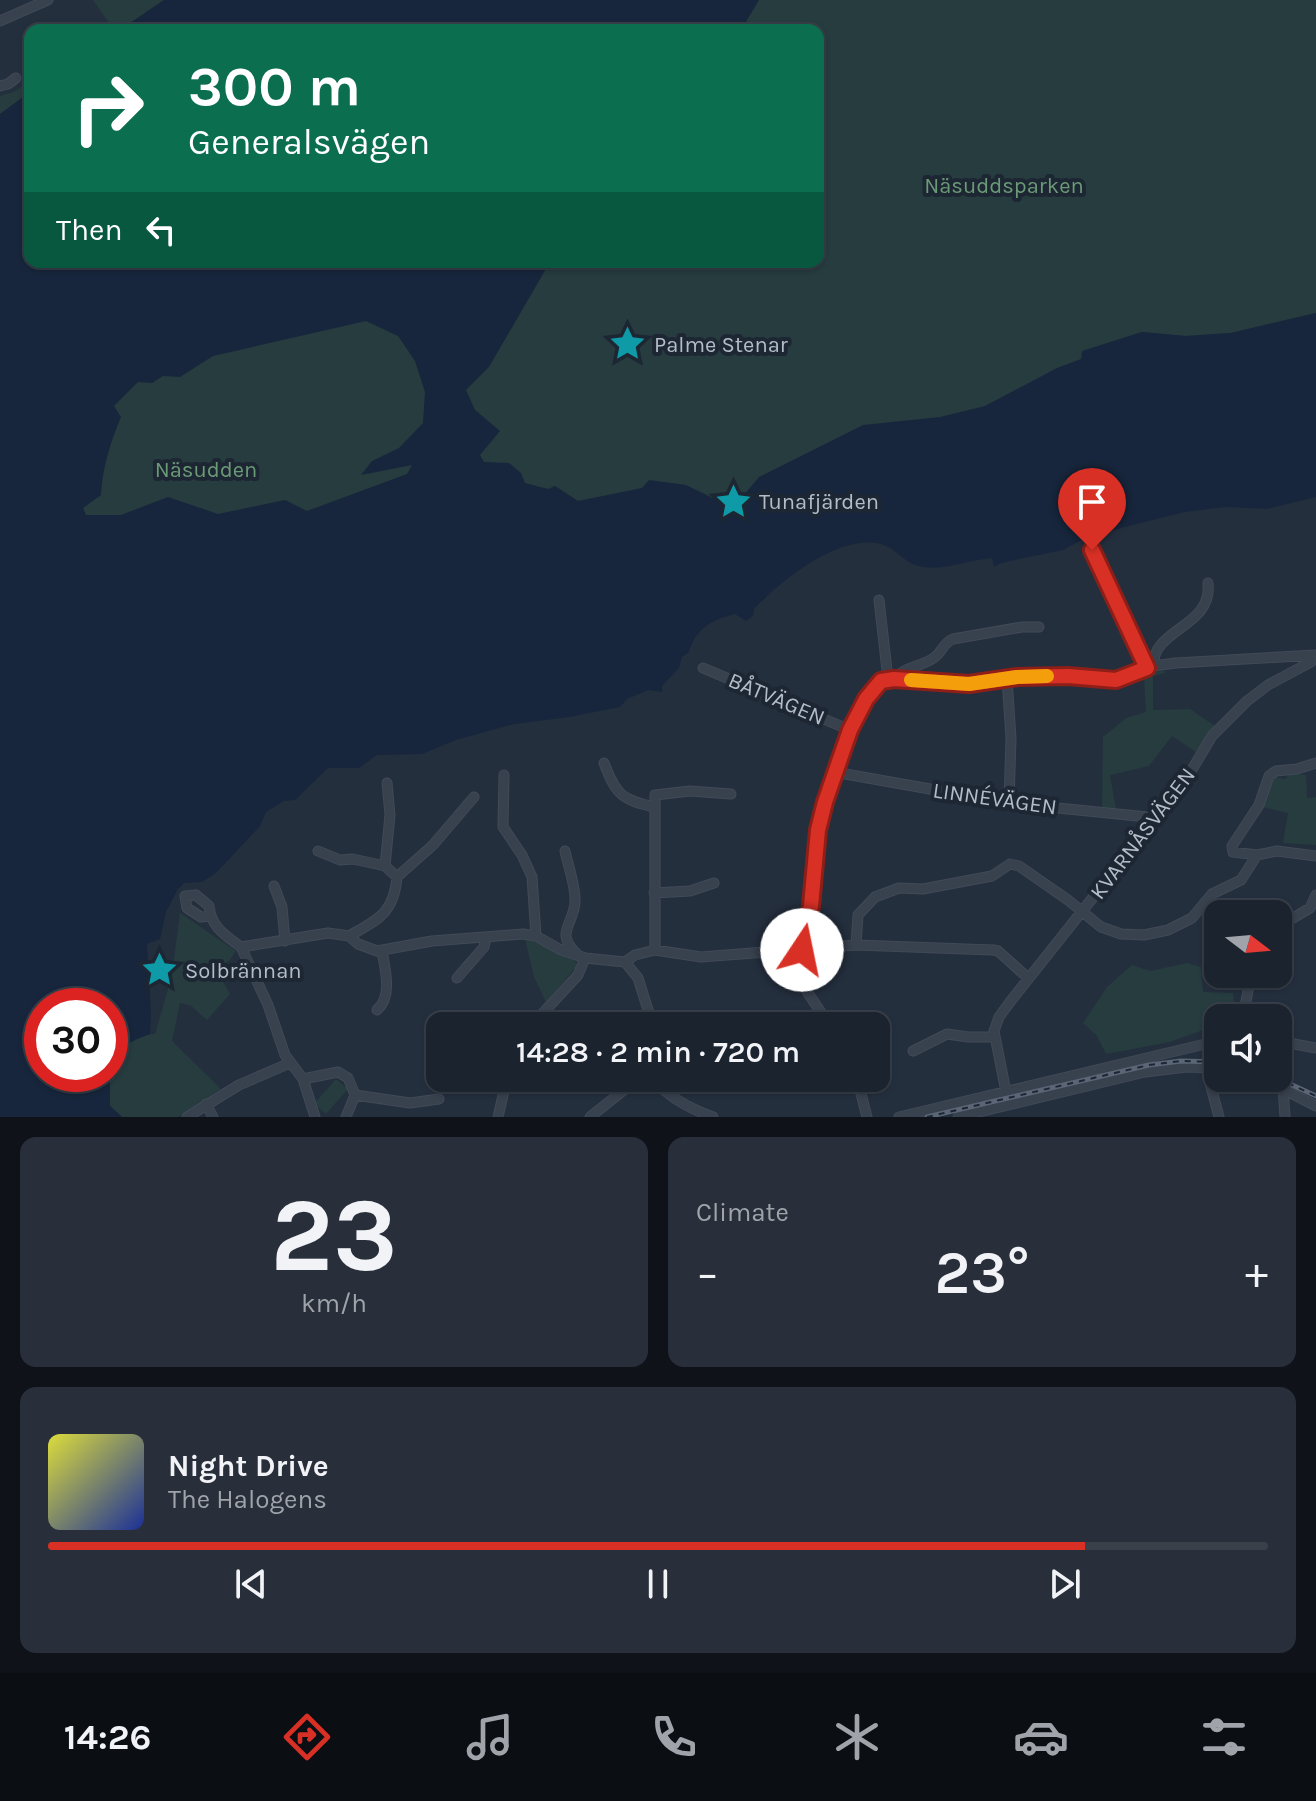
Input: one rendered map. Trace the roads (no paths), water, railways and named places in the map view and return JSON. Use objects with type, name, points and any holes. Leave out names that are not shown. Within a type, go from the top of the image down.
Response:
[{"type":"street","points":[[0,21],[48,0]]},
{"type":"street","points":[[0,86],[16,78]]},
{"type":"street","points":[[1092,550],[1150,667]]},
{"type":"street","points":[[1150,667],[1163,641],[1197,615],[1209,593],[1208,583]]},
{"type":"street","points":[[879,600],[891,679]]},
{"type":"street","points":[[821,1012],[806,990],[800,960],[811,906],[818,830],[834,772],[866,699],[877,685],[938,656],[944,645],[953,639],[1039,627]]},
{"type":"street","points":[[891,679],[969,684],[1007,678],[1082,676],[1116,680],[1150,667],[1316,655]]},
{"type":"street","name":"KVARNÅSVÄGEN","points":[[995,1037],[999,1017],[1184,783],[1212,736],[1268,685],[1311,662],[1316,655]]},
{"type":"street","name":"BÅTVÄGEN","points":[[703,668],[850,730]]},
{"type":"street","points":[[1007,678],[1011,738],[1009,803]]},
{"type":"street","points":[[604,763],[614,787],[622,796],[655,807]]},
{"type":"street","points":[[1316,763],[1276,771],[1269,776],[1259,805],[1232,846],[1233,852],[1257,855],[1277,851],[1316,856]]},
{"type":"street","name":"LINNÉVÄGEN","points":[[834,772],[1009,803],[1157,818]]},
{"type":"street","points":[[504,775],[503,827],[532,877],[536,936]]},
{"type":"street","points":[[385,866],[390,815],[387,783]]},
{"type":"street","points":[[655,950],[655,795],[690,791],[731,794]]},
{"type":"street","points":[[349,936],[383,917],[391,903],[397,877],[433,845],[474,797]]},
{"type":"street","points":[[318,851],[340,860],[353,859],[385,866],[397,877]]},
{"type":"street","points":[[565,851],[575,903],[565,931],[570,948],[582,958]]},
{"type":"street","points":[[856,945],[858,915],[869,901],[880,894],[899,888],[923,889],[992,876],[1010,864],[1019,866],[1101,927],[1121,934],[1144,935],[1168,930],[1192,918],[1212,894],[1241,880],[1257,855]]},
{"type":"street","points":[[654,893],[690,891],[714,883]]},
{"type":"street","points":[[274,886],[282,907],[285,941]]},
{"type":"street","points":[[1292,919],[1310,908],[1316,895]]},
{"type":"street","points":[[210,916],[218,930],[241,947],[264,994],[290,1063],[303,1079],[315,1117]]},
{"type":"street","points":[[241,947],[328,933],[349,936],[365,948],[382,951],[412,943],[523,934],[536,936],[582,958],[619,959],[625,962],[638,978],[649,1012]]},
{"type":"street","points":[[457,978],[484,947],[486,938]]},
{"type":"street","points":[[625,962],[635,955],[655,950],[701,957],[856,945],[998,951],[1028,978]]},
{"type":"street","points":[[377,1010],[386,995],[382,951]]},
{"type":"street","points":[[544,1012],[578,975],[582,958]]},
{"type":"street","points":[[913,1051],[947,1034],[995,1037],[1006,1092]]},
{"type":"street","points":[[899,1117],[1204,1044]]},
{"type":"street","points":[[1292,1044],[1316,1048]]},
{"type":"street","points":[[187,1117],[239,1085],[290,1063]]},
{"type":"street","points":[[958,1117],[1145,1072],[1204,1068]]},
{"type":"street","points":[[303,1079],[341,1073],[348,1078],[355,1095],[346,1117]]},
{"type":"street","points":[[498,1117],[504,1092]]},
{"type":"street","points":[[590,1117],[621,1092]]},
{"type":"street","points":[[667,1092],[713,1117]]},
{"type":"street","points":[[861,1092],[867,1117]]},
{"type":"street","points":[[1212,1092],[1219,1117]]},
{"type":"street","points":[[1283,1092],[1285,1117]]},
{"type":"street","points":[[1292,1092],[1316,1106]]},
{"type":"street","points":[[355,1095],[410,1103],[439,1099]]},
{"type":"street","points":[[206,1104],[213,1117]]},
{"type":"water","points":[[164,0],[759,0],[745,24],[129,24]]},
{"type":"water","points":[[24,96],[24,268],[547,268],[489,367],[466,390],[475,410],[500,431],[480,455],[484,462],[509,463],[521,473],[525,483],[548,489],[555,486],[578,501],[642,488],[649,480],[686,485],[735,506],[759,477],[863,425],[940,417],[985,406],[1057,368],[1081,359],[1082,351],[1142,332],[1186,336],[1231,333],[1316,313],[1316,497],[1267,509],[1226,507],[1185,512],[1089,536],[1063,550],[994,567],[992,558],[945,567],[918,566],[881,544],[847,546],[795,573],[766,597],[746,621],[735,614],[706,626],[689,652],[682,657],[679,668],[662,686],[662,692],[648,690],[627,699],[620,707],[514,724],[456,740],[422,754],[377,755],[359,768],[328,768],[295,800],[284,801],[266,812],[260,826],[216,873],[202,882],[184,883],[178,889],[166,912],[160,939],[147,944],[150,1034],[128,1044],[128,988],[24,988],[24,1092],[110,1092],[110,1106],[122,1117],[0,1117],[0,114]],"holes":[[[366,321],[398,336],[415,361],[425,392],[423,423],[399,448],[372,461],[361,475],[412,465],[407,474],[307,511],[285,500],[218,514],[168,497],[121,515],[86,515],[83,508],[101,495],[108,455],[121,417],[114,406],[138,382],[152,383],[163,376],[180,377],[213,356]]]},
{"type":"railway","points":[[927,1117],[1149,1065],[1204,1062]]},
{"type":"railway","points":[[1292,1085],[1316,1096]]},
{"type":"place","name":"Palme Stenar","points":[[628,344]]},
{"type":"place","name":"Tunafjärden","points":[[733,501]]},
{"type":"place","name":"Solbrännan","points":[[159,970]]},
{"type":"park label","name":"Näsuddsparken","points":[[1004,185]]},
{"type":"park label","name":"Näsudden","points":[[206,469]]}]
